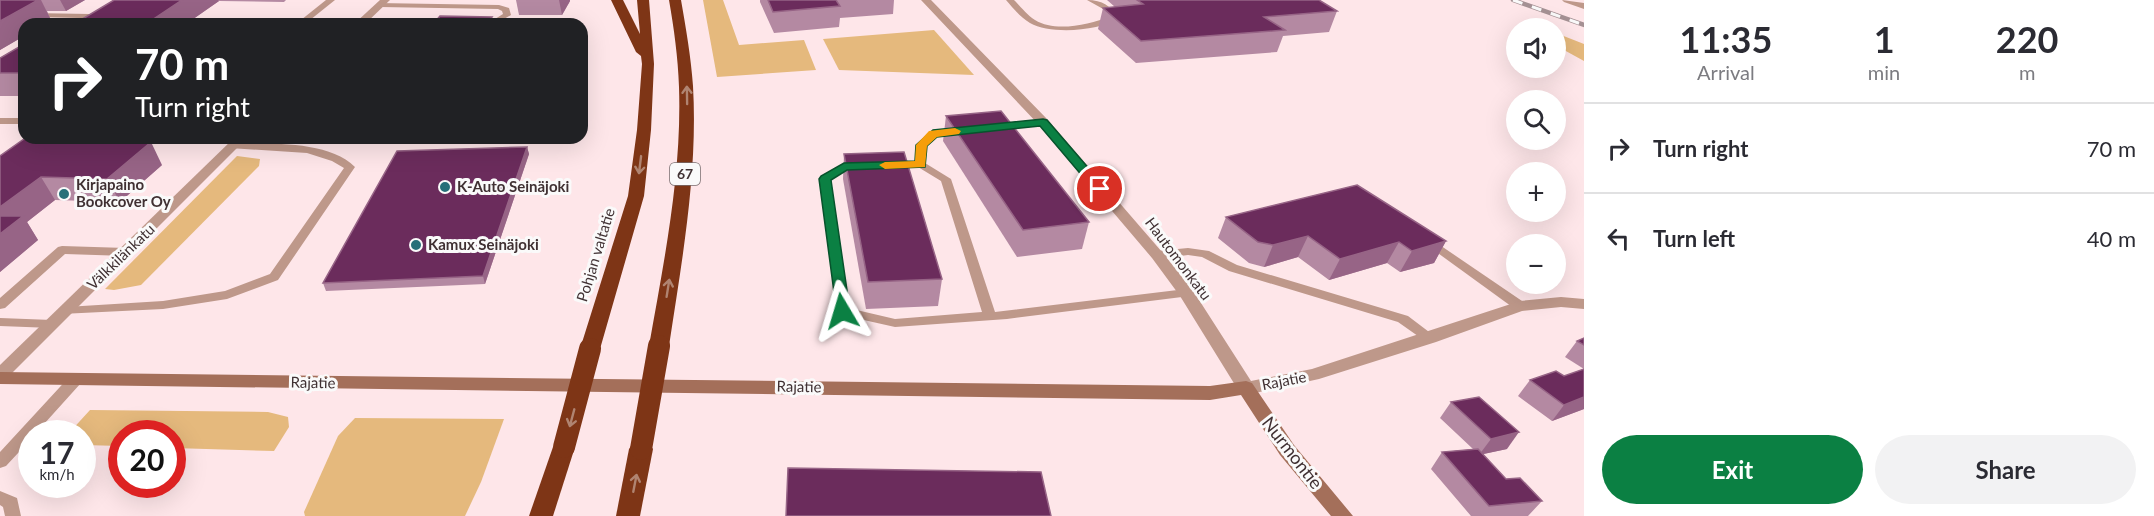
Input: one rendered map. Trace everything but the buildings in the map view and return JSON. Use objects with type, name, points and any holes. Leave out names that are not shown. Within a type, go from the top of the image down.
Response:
[{"type":"highway","points":[[617,0],[648,64]]},
{"type":"highway","name":"Pohjan valtatie","points":[[543,516],[636,196],[644,130],[648,64],[643,0]]},
{"type":"highway","name":"67","points":[[628,516],[684,193],[687,127],[686,73],[675,0]]},
{"type":"street","name":"Hautomonkatu","points":[[926,0],[1043,122],[1157,255],[1186,293],[1246,388]]},
{"type":"street","points":[[1567,0],[1584,6]]},
{"type":"street","points":[[366,18],[382,3]]},
{"type":"street","name":"Välkkilänkatu","points":[[0,376],[235,144]]},
{"type":"street","name":"Rajatie","points":[[0,376],[76,379],[1210,393],[1312,375],[1430,338],[1520,306],[1561,302],[1584,304]]},
{"type":"street","name":"Nurmontie","points":[[1246,388],[1287,450],[1341,516]]},
{"type":"lane","points":[[308,18],[331,0]]},
{"type":"lane","points":[[1010,0],[1033,22],[1051,28],[1102,23],[1115,18],[1108,8],[1090,0]]},
{"type":"lane","points":[[382,3],[499,8],[506,10],[507,15],[502,18]]},
{"type":"lane","points":[[24,15],[89,16],[86,18]]},
{"type":"lane","points":[[0,121],[18,121]]},
{"type":"lane","points":[[980,129],[1043,122]]},
{"type":"lane","points":[[920,164],[921,145],[933,134],[968,130]]},
{"type":"lane","points":[[66,310],[163,305],[227,295],[274,277],[350,167],[331,155],[309,149],[258,144]]},
{"type":"lane","points":[[990,316],[946,179],[920,164],[844,167],[825,179],[842,311],[895,323],[990,316],[1186,293]]},
{"type":"lane","points":[[1415,233],[1520,306]]},
{"type":"lane","points":[[0,305],[62,250],[126,252]]},
{"type":"lane","points":[[1157,255],[1196,250],[1213,255],[1233,268],[1403,319],[1430,338]]},
{"type":"lane","points":[[0,322],[52,324]]},
{"type":"lane","points":[[0,462],[76,379]]},
{"type":"lane","points":[[0,498],[11,503],[14,516]]},
{"type":"shaded area","points":[[703,0],[723,0],[739,45],[804,40],[816,70],[717,77]]},
{"type":"shaded area","points":[[934,30],[974,75],[839,70],[823,39]]},
{"type":"shaded area","points":[[1566,37],[1584,44],[1584,61],[1566,51]]},
{"type":"shaded area","points":[[237,156],[260,159],[259,166],[141,285],[114,290],[105,289]]},
{"type":"shaded area","points":[[90,410],[268,412],[288,417],[289,427],[274,451],[186,448],[186,420],[108,420],[108,446],[96,445],[96,420],[81,420]]},
{"type":"shaded area","points":[[355,418],[504,419],[481,482],[465,516],[305,516],[304,512],[338,436]]},
{"type":"railway","points":[[1513,0],[1584,25]]},
{"type":"slow traffic","points":[[885,165],[920,164],[921,145],[933,134],[955,131]]},
{"type":"place","name":"K-Auto Seinäjoki","points":[[445,187]]},
{"type":"place","name":"Kirjapaino Bookcover Oy","points":[[64,194]]},
{"type":"place","name":"Kamux Seinäjoki","points":[[416,245]]},
{"type":"route","points":[[842,311],[825,179],[844,167],[920,164],[921,145],[933,134],[1043,122],[1100,189]]}]
